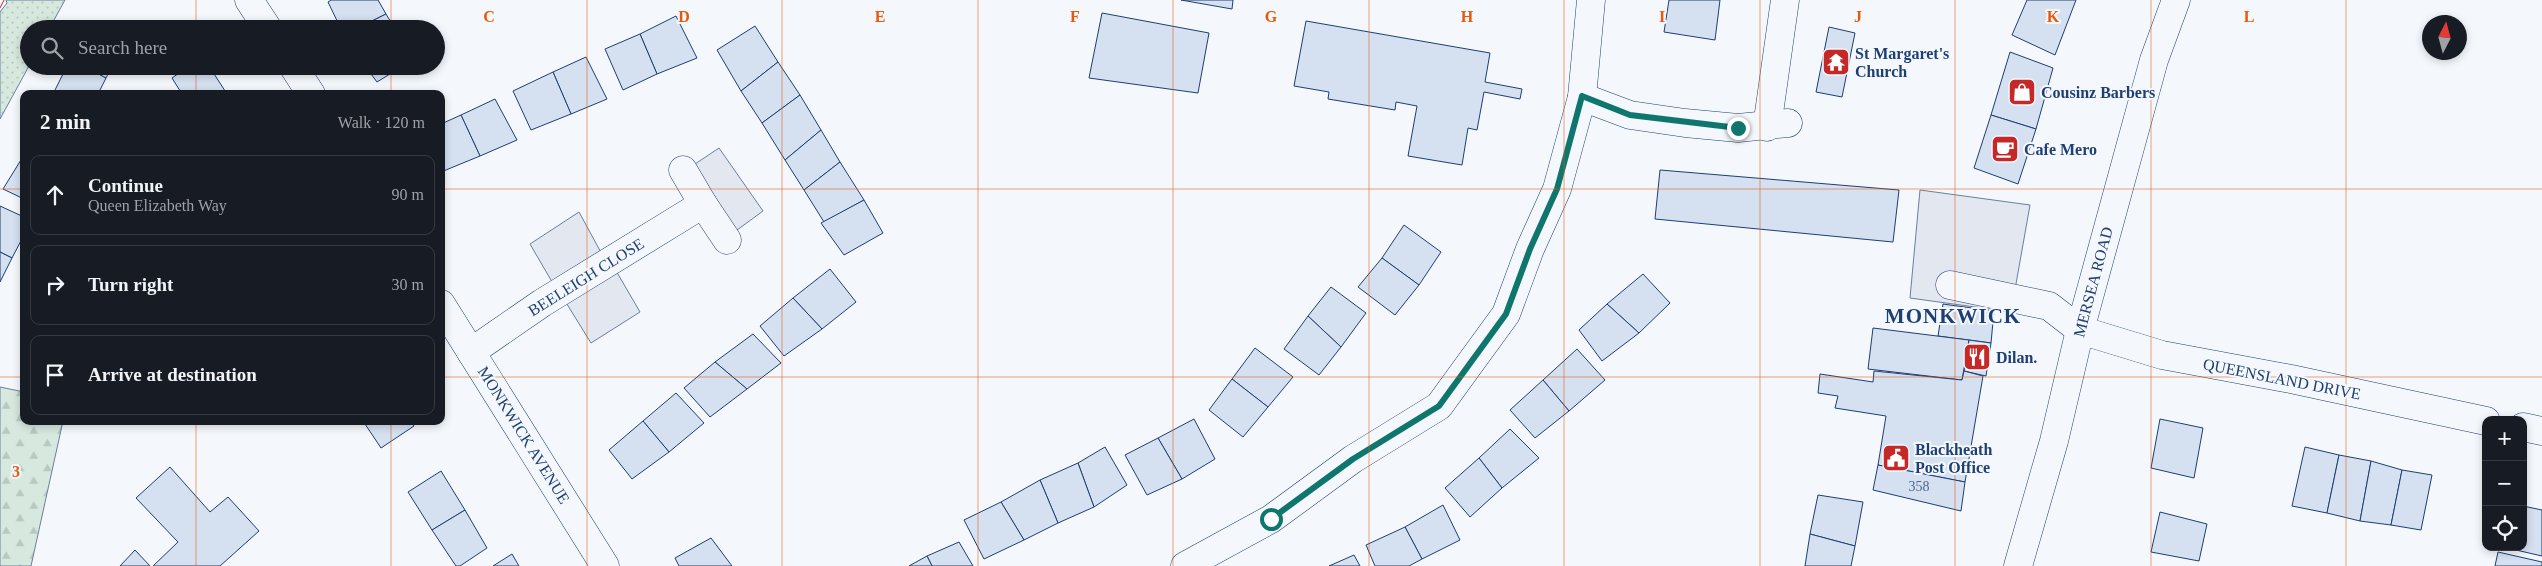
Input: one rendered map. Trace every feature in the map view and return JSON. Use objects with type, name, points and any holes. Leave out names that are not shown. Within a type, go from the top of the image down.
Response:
[{"type":"street","points":[[248,0],[262,20]]},
{"type":"street","points":[[1185,566],[1271,519],[1353,459],[1439,406],[1506,314],[1530,249],[1557,189],[1582,96],[1591,0]]},
{"type":"street","points":[[1582,96],[1630,115],[1738,128],[1778,125],[1785,0]]},
{"type":"street","name":"MERSEA ROAD","points":[[2018,566],[2054,441],[2080,330],[2154,60],[2176,0]]},
{"type":"street","points":[[299,75],[308,90]]},
{"type":"street","points":[[683,170],[727,240]]},
{"type":"street","name":"BEELEIGH CLOSE","points":[[471,352],[542,303],[703,204]]},
{"type":"street","points":[[1950,285],[2049,306],[2080,330]]},
{"type":"street","name":"MONKWICK AVENUE","points":[[445,310],[605,566]]},
{"type":"street","name":"QUEENSLAND DRIVE","points":[[2080,330],[2162,355],[2482,420]]},
{"type":"street","points":[[2527,429],[2542,431]]},
{"type":"green space","points":[[6,0],[65,0],[54,20],[20,20],[20,75],[24,75],[0,119],[0,12],[7,3]]},
{"type":"green space","points":[[0,387],[20,391],[20,425],[62,425],[31,566],[0,566]]},
{"type":"shaded area","points":[[719,148],[763,211],[733,233],[692,166]]},
{"type":"shaded area","points":[[1920,190],[2030,205],[2011,312],[1910,298]]},
{"type":"shaded area","points":[[579,212],[604,258],[555,287],[530,244]]},
{"type":"shaded area","points":[[615,269],[640,312],[591,343],[565,301]]},
{"type":"building","points":[[331,0],[378,0],[386,14],[374,20],[337,20],[328,2]]},
{"type":"building","points":[[1181,0],[1233,0],[1232,9]]},
{"type":"building","points":[[1669,0],[1720,0],[1715,40],[1664,32]]},
{"type":"building","points":[[2027,0],[2076,0],[2055,55],[2012,35]]},
{"type":"building","points":[[1102,13],[1209,33],[1198,93],[1089,78]]},
{"type":"building","points":[[386,14],[390,20],[374,20]]},
{"type":"building","points":[[676,16],[697,58],[657,74],[640,34]]},
{"type":"building","points":[[1306,21],[1490,53],[1485,82],[1522,89],[1520,99],[1484,92],[1477,130],[1468,128],[1462,165],[1408,156],[1417,106],[1396,102],[1395,110],[1328,99],[1329,92],[1294,86]]},
{"type":"building","points":[[755,26],[778,62],[741,91],[717,50]]},
{"type":"building","name":"St Margaret's Church","points":[[1829,27],[1855,33],[1842,97],[1816,92]]},
{"type":"building","points":[[640,34],[657,74],[623,90],[605,49]]},
{"type":"building","name":"Cousinz Barbers","points":[[2010,52],[2053,68],[2036,129],[1991,115]]},
{"type":"building","points":[[586,57],[607,99],[571,114],[553,72]]},
{"type":"building","points":[[778,62],[800,95],[762,123],[741,91]]},
{"type":"building","points":[[553,72],[571,114],[531,130],[513,91]]},
{"type":"building","points":[[62,75],[100,75],[106,78],[100,90],[55,90]]},
{"type":"building","points":[[176,75],[215,75],[224,90],[180,90],[172,78]]},
{"type":"building","points":[[372,75],[388,75],[377,82]]},
{"type":"building","points":[[800,95],[821,130],[785,160],[762,123]]},
{"type":"building","points":[[495,99],[517,140],[480,156],[461,115]]},
{"type":"building","points":[[461,115],[480,156],[445,170],[445,122]]},
{"type":"building","name":"Cafe Mero","points":[[1991,115],[2036,129],[2018,184],[1974,168]]},
{"type":"building","points":[[821,130],[840,162],[804,190],[785,160]]},
{"type":"building","points":[[20,161],[20,197],[3,189]]},
{"type":"building","points":[[840,162],[864,200],[824,222],[804,190]]},
{"type":"building","points":[[1660,170],[1899,190],[1893,242],[1655,219]]},
{"type":"building","points":[[864,200],[883,233],[844,255],[821,223]]},
{"type":"building","points":[[0,206],[20,215],[20,243],[12,258],[0,252]]},
{"type":"building","points":[[1404,225],[1441,252],[1419,285],[1382,258]]},
{"type":"building","points":[[0,252],[12,258],[0,282]]},
{"type":"building","points":[[1382,258],[1419,285],[1395,315],[1358,287]]},
{"type":"building","points":[[830,269],[856,302],[822,329],[793,298]]},
{"type":"building","points":[[1643,274],[1670,303],[1639,333],[1607,304]]},
{"type":"building","points":[[1331,287],[1366,313],[1341,347],[1308,316]]},
{"type":"building","points":[[793,298],[822,329],[784,356],[760,326]]},
{"type":"building","points":[[1607,304],[1639,333],[1602,361],[1579,330]]},
{"type":"building","points":[[1943,304],[1994,311],[1991,343],[1938,336]]},
{"type":"building","points":[[1308,316],[1341,347],[1319,375],[1284,349]]},
{"type":"building","points":[[1873,328],[1969,340],[1962,380],[1868,369]]},
{"type":"building","points":[[753,334],[781,363],[747,389],[715,362]]},
{"type":"building","name":"Dilan.","points":[[1969,340],[1991,343],[1986,376],[1964,371]]},
{"type":"building","points":[[1255,348],[1293,377],[1268,407],[1232,379]]},
{"type":"building","points":[[1577,349],[1605,380],[1569,411],[1543,380]]},
{"type":"building","points":[[715,362],[747,389],[710,417],[684,388]]},
{"type":"building","points":[[1874,371],[1962,380],[1964,371],[1983,376],[1965,482],[1878,465],[1886,416],[1835,408],[1838,396],[1818,393],[1820,374],[1873,382]]},
{"type":"building","points":[[1232,379],[1268,407],[1243,437],[1209,410]]},
{"type":"building","points":[[1543,380],[1569,411],[1535,438],[1510,410]]},
{"type":"building","points":[[676,393],[704,423],[669,452],[643,421]]},
{"type":"building","points":[[1194,419],[1215,459],[1182,479],[1158,438]]},
{"type":"building","points":[[2160,419],[2203,428],[2194,478],[2151,468]]},
{"type":"building","points":[[643,421],[669,452],[632,479],[609,450]]},
{"type":"building","points":[[366,425],[413,425],[414,426],[381,448]]},
{"type":"building","points":[[1510,429],[1539,458],[1502,488],[1479,458]]},
{"type":"building","points":[[1158,438],[1182,479],[1147,495],[1125,455]]},
{"type":"building","points":[[1105,447],[1127,485],[1094,507],[1078,463]]},
{"type":"building","points":[[2305,447],[2339,455],[2327,513],[2292,506]]},
{"type":"building","points":[[2339,455],[2371,461],[2360,521],[2327,513]]},
{"type":"building","points":[[1479,458],[1502,488],[1470,517],[1445,488]]},
{"type":"building","points":[[2371,461],[2402,470],[2391,525],[2360,521]]},
{"type":"building","points":[[1078,463],[1094,507],[1058,523],[1040,480]]},
{"type":"building","points":[[1878,465],[1965,482],[1961,511],[1873,490]]},
{"type":"building","points":[[170,467],[210,512],[228,497],[259,531],[220,566],[153,566],[178,542],[136,498]]},
{"type":"building","points":[[2402,470],[2432,475],[2421,530],[2391,525]]},
{"type":"building","points":[[441,471],[465,510],[432,530],[408,492]]},
{"type":"building","points":[[1040,480],[1058,523],[1024,540],[1001,502]]},
{"type":"building","points":[[1818,495],[1863,502],[1855,546],[1810,534]]},
{"type":"building","points":[[1001,502],[1024,540],[984,559],[964,520]]},
{"type":"building","points":[[1443,505],[1460,540],[1422,559],[1405,527]]},
{"type":"building","points":[[2527,507],[2542,510],[2542,556],[2520,551],[2527,551]]},
{"type":"building","points":[[465,510],[487,548],[460,566],[456,566],[432,530]]},
{"type":"building","points":[[2160,512],[2207,524],[2199,561],[2151,552]]},
{"type":"building","points":[[1405,527],[1422,559],[1409,566],[1375,566],[1366,545]]},
{"type":"building","points":[[1810,534],[1855,546],[1851,566],[1805,566]]},
{"type":"building","points":[[711,538],[732,566],[679,566],[675,558]]},
{"type":"building","points":[[959,542],[973,566],[932,566],[927,556]]},
{"type":"building","points":[[135,550],[150,566],[120,566]]},
{"type":"building","points":[[2498,552],[2542,562],[2542,566],[2495,566]]},
{"type":"building","points":[[512,554],[519,566],[493,566]]},
{"type":"building","points":[[1354,555],[1360,566],[1329,566]]},
{"type":"building","points":[[927,556],[932,566],[909,566]]},
{"type":"power","points":[[0,8],[4,0]]},
{"type":"place","name":"St Margaret's Church","points":[[1836,62]]},
{"type":"place","name":"Cousinz Barbers","points":[[2022,92]]},
{"type":"place","name":"Cafe Mero","points":[[2005,149]]},
{"type":"place","name":"Dilan.","points":[[1977,357]]},
{"type":"place","name":"Blackheath Post Office","points":[[1896,458]]},
{"type":"district","name":"MONKWICK","points":[[1953,316]]},
{"type":"route","points":[[1271,519],[1353,459],[1439,406],[1506,314],[1530,249],[1557,189],[1582,96],[1630,115],[1738,128]]}]
